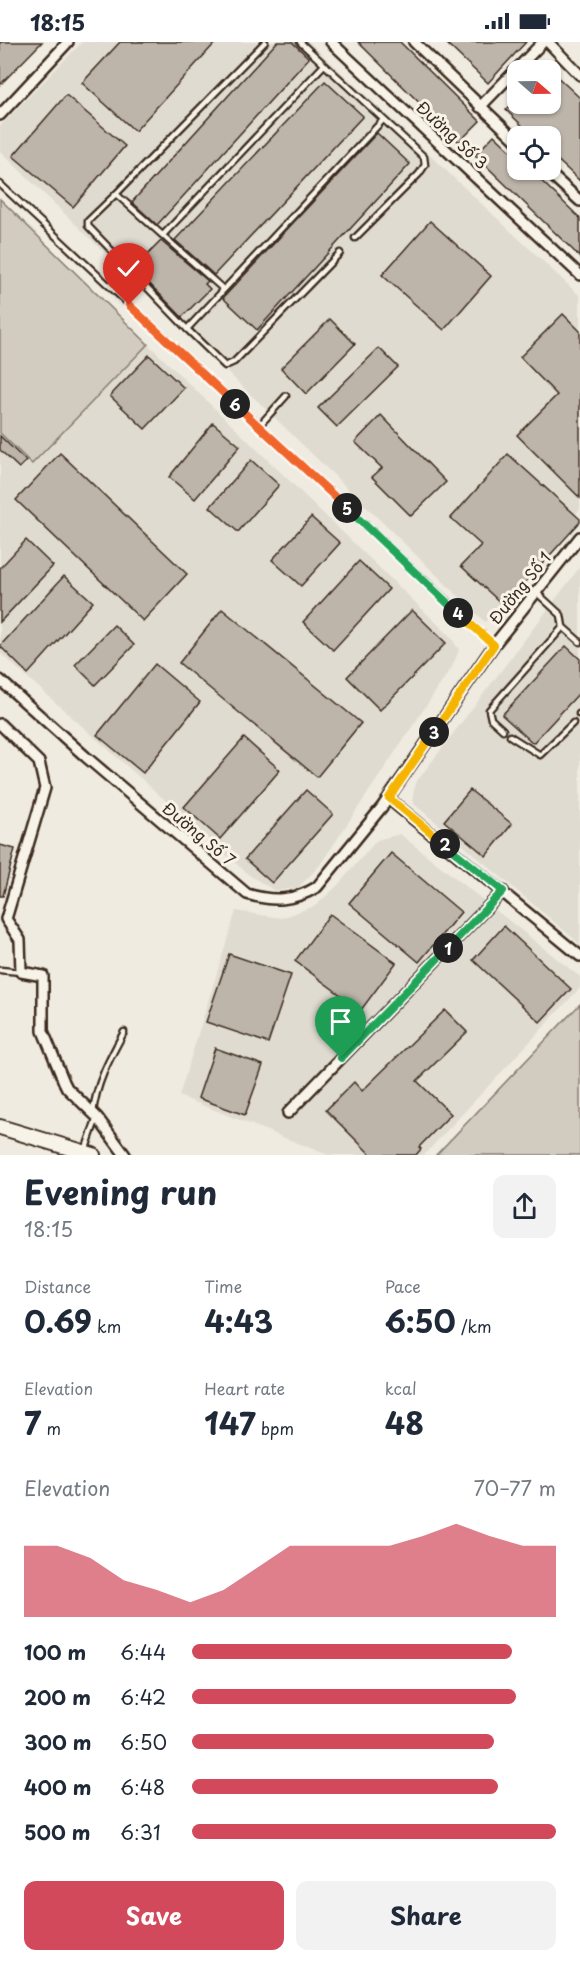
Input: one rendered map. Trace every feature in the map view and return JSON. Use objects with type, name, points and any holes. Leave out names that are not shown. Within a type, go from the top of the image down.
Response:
[{"type":"street","points":[[0,115],[68,42]]},
{"type":"street","name":"Đường Số 3","points":[[331,42],[580,274]]},
{"type":"street","points":[[414,42],[507,132]]},
{"type":"street","points":[[480,107],[543,42]]},
{"type":"street","points":[[548,42],[580,75]]},
{"type":"street","points":[[557,180],[580,201]]},
{"type":"street","name":"Đường Số 1","points":[[382,807],[494,645],[580,537]]},
{"type":"street","name":"Đường Số 7","points":[[0,680],[86,757],[248,894],[264,899],[282,900],[304,895],[317,887],[382,807]]},
{"type":"street","points":[[0,724],[39,762],[45,789],[3,918],[20,940],[21,972],[43,976],[43,1031],[67,1088],[95,1115],[125,1155]]},
{"type":"street","points":[[389,798],[580,956]]},
{"type":"street","points":[[288,1113],[503,891]]},
{"type":"street","points":[[0,1127],[89,1154]]},
{"type":"lane","points":[[265,42],[117,194],[88,220],[88,226],[225,366],[230,365],[340,253]]},
{"type":"lane","points":[[300,42],[424,157],[425,165],[419,174],[355,238]]},
{"type":"lane","points":[[163,235],[324,65]]},
{"type":"lane","points":[[187,329],[383,120]]},
{"type":"lane","points":[[0,184],[494,645]]},
{"type":"lane","points":[[117,194],[223,289]]},
{"type":"lane","points":[[259,426],[286,396]]},
{"type":"lane","points":[[536,592],[561,615],[563,627],[580,642]]},
{"type":"lane","points":[[503,730],[491,719],[489,710],[563,627]]},
{"type":"lane","points":[[510,736],[540,755],[573,723]]},
{"type":"lane","points":[[0,970],[21,972]]},
{"type":"lane","points":[[89,1154],[99,1083],[124,1032]]},
{"type":"shaded area","points":[[82,42],[309,42],[580,296],[580,509],[485,622],[0,151],[0,126]]},
{"type":"shaded area","points":[[0,199],[148,344],[32,464],[0,433]]},
{"type":"shaded area","points":[[148,344],[451,637],[459,650],[452,667],[320,865],[298,888],[275,891],[249,875],[0,653],[0,433],[32,464]]},
{"type":"shaded area","points":[[580,567],[580,944],[413,803],[413,793],[417,781]]},
{"type":"shaded area","points":[[400,834],[580,977],[580,988],[424,1155],[328,1155],[179,1096],[236,911],[281,918],[315,906],[337,886],[377,840]]},
{"type":"shaded area","points":[[580,1004],[580,1155],[436,1155]]},
{"type":"building","points":[[0,42],[42,42],[0,85]]},
{"type":"building","points":[[120,42],[216,42],[135,131],[82,83]]},
{"type":"building","points":[[277,42],[292,42],[309,58],[157,225],[132,202]]},
{"type":"building","points":[[358,42],[400,42],[480,121],[459,142]]},
{"type":"building","points":[[445,42],[526,42],[488,83]]},
{"type":"building","points":[[561,80],[580,98],[580,181],[561,163],[561,126],[523,126],[510,114],[561,114]]},
{"type":"building","points":[[325,81],[363,116],[214,275],[175,240]]},
{"type":"building","points":[[66,95],[125,146],[73,207],[13,156]]},
{"type":"building","points":[[377,133],[410,164],[257,330],[223,298]]},
{"type":"building","points":[[494,135],[507,147],[507,180],[540,180],[580,218],[580,257],[475,155]]},
{"type":"building","points":[[430,221],[491,276],[444,330],[382,275]]},
{"type":"building","points":[[161,241],[208,281],[205,284],[210,289],[182,317],[134,268]]},
{"type":"building","points":[[563,314],[580,331],[580,498],[517,435],[557,395],[520,357]]},
{"type":"building","points":[[330,319],[355,344],[306,394],[281,368]]},
{"type":"building","points":[[379,348],[398,367],[337,427],[318,408]]},
{"type":"building","points":[[149,355],[184,388],[145,429],[110,396]]},
{"type":"building","points":[[381,415],[446,482],[411,516],[372,477],[382,468],[355,442]]},
{"type":"building","points":[[213,423],[240,446],[195,499],[169,477]]},
{"type":"building","points":[[0,436],[26,461],[19,468],[0,450]]},
{"type":"building","points":[[60,453],[187,574],[143,621],[16,500]]},
{"type":"building","points":[[508,454],[580,519],[580,522],[504,606],[461,566],[481,545],[451,518]]},
{"type":"building","points":[[251,460],[279,485],[238,532],[210,507]]},
{"type":"building","points":[[311,517],[340,543],[301,586],[272,560]]},
{"type":"building","points":[[26,540],[53,566],[0,622],[0,568]]},
{"type":"building","points":[[359,561],[389,589],[333,650],[303,622]]},
{"type":"building","points":[[64,576],[93,602],[28,674],[0,646]]},
{"type":"building","points":[[222,609],[361,723],[317,777],[179,663]]},
{"type":"building","points":[[412,610],[446,643],[380,710],[347,677]]},
{"type":"building","points":[[114,625],[134,645],[95,685],[75,665]]},
{"type":"building","points":[[566,646],[580,659],[580,692],[533,743],[502,715]]},
{"type":"building","points":[[155,664],[200,702],[143,773],[97,735]]},
{"type":"building","points":[[244,738],[280,770],[220,839],[184,807]]},
{"type":"building","points":[[306,790],[333,814],[272,883],[245,859]]},
{"type":"building","points":[[470,790],[512,824],[486,856],[444,821]]},
{"type":"building","points":[[0,845],[15,849],[3,896],[0,896]]},
{"type":"building","points":[[391,853],[461,912],[419,962],[349,903]]},
{"type":"building","points":[[330,914],[396,963],[361,1010],[295,961]]},
{"type":"building","points":[[504,926],[571,989],[540,1022],[473,960]]},
{"type":"building","points":[[229,954],[291,975],[268,1043],[206,1022]]},
{"type":"building","points":[[445,1010],[467,1032],[417,1081],[451,1114],[419,1147],[421,1149],[416,1155],[371,1155],[326,1110],[354,1082],[362,1091]]},
{"type":"building","points":[[215,1048],[263,1065],[245,1115],[198,1098]]},
{"type":"route","points":[[129,305],[494,645],[389,798],[503,891],[341,1058]]}]
